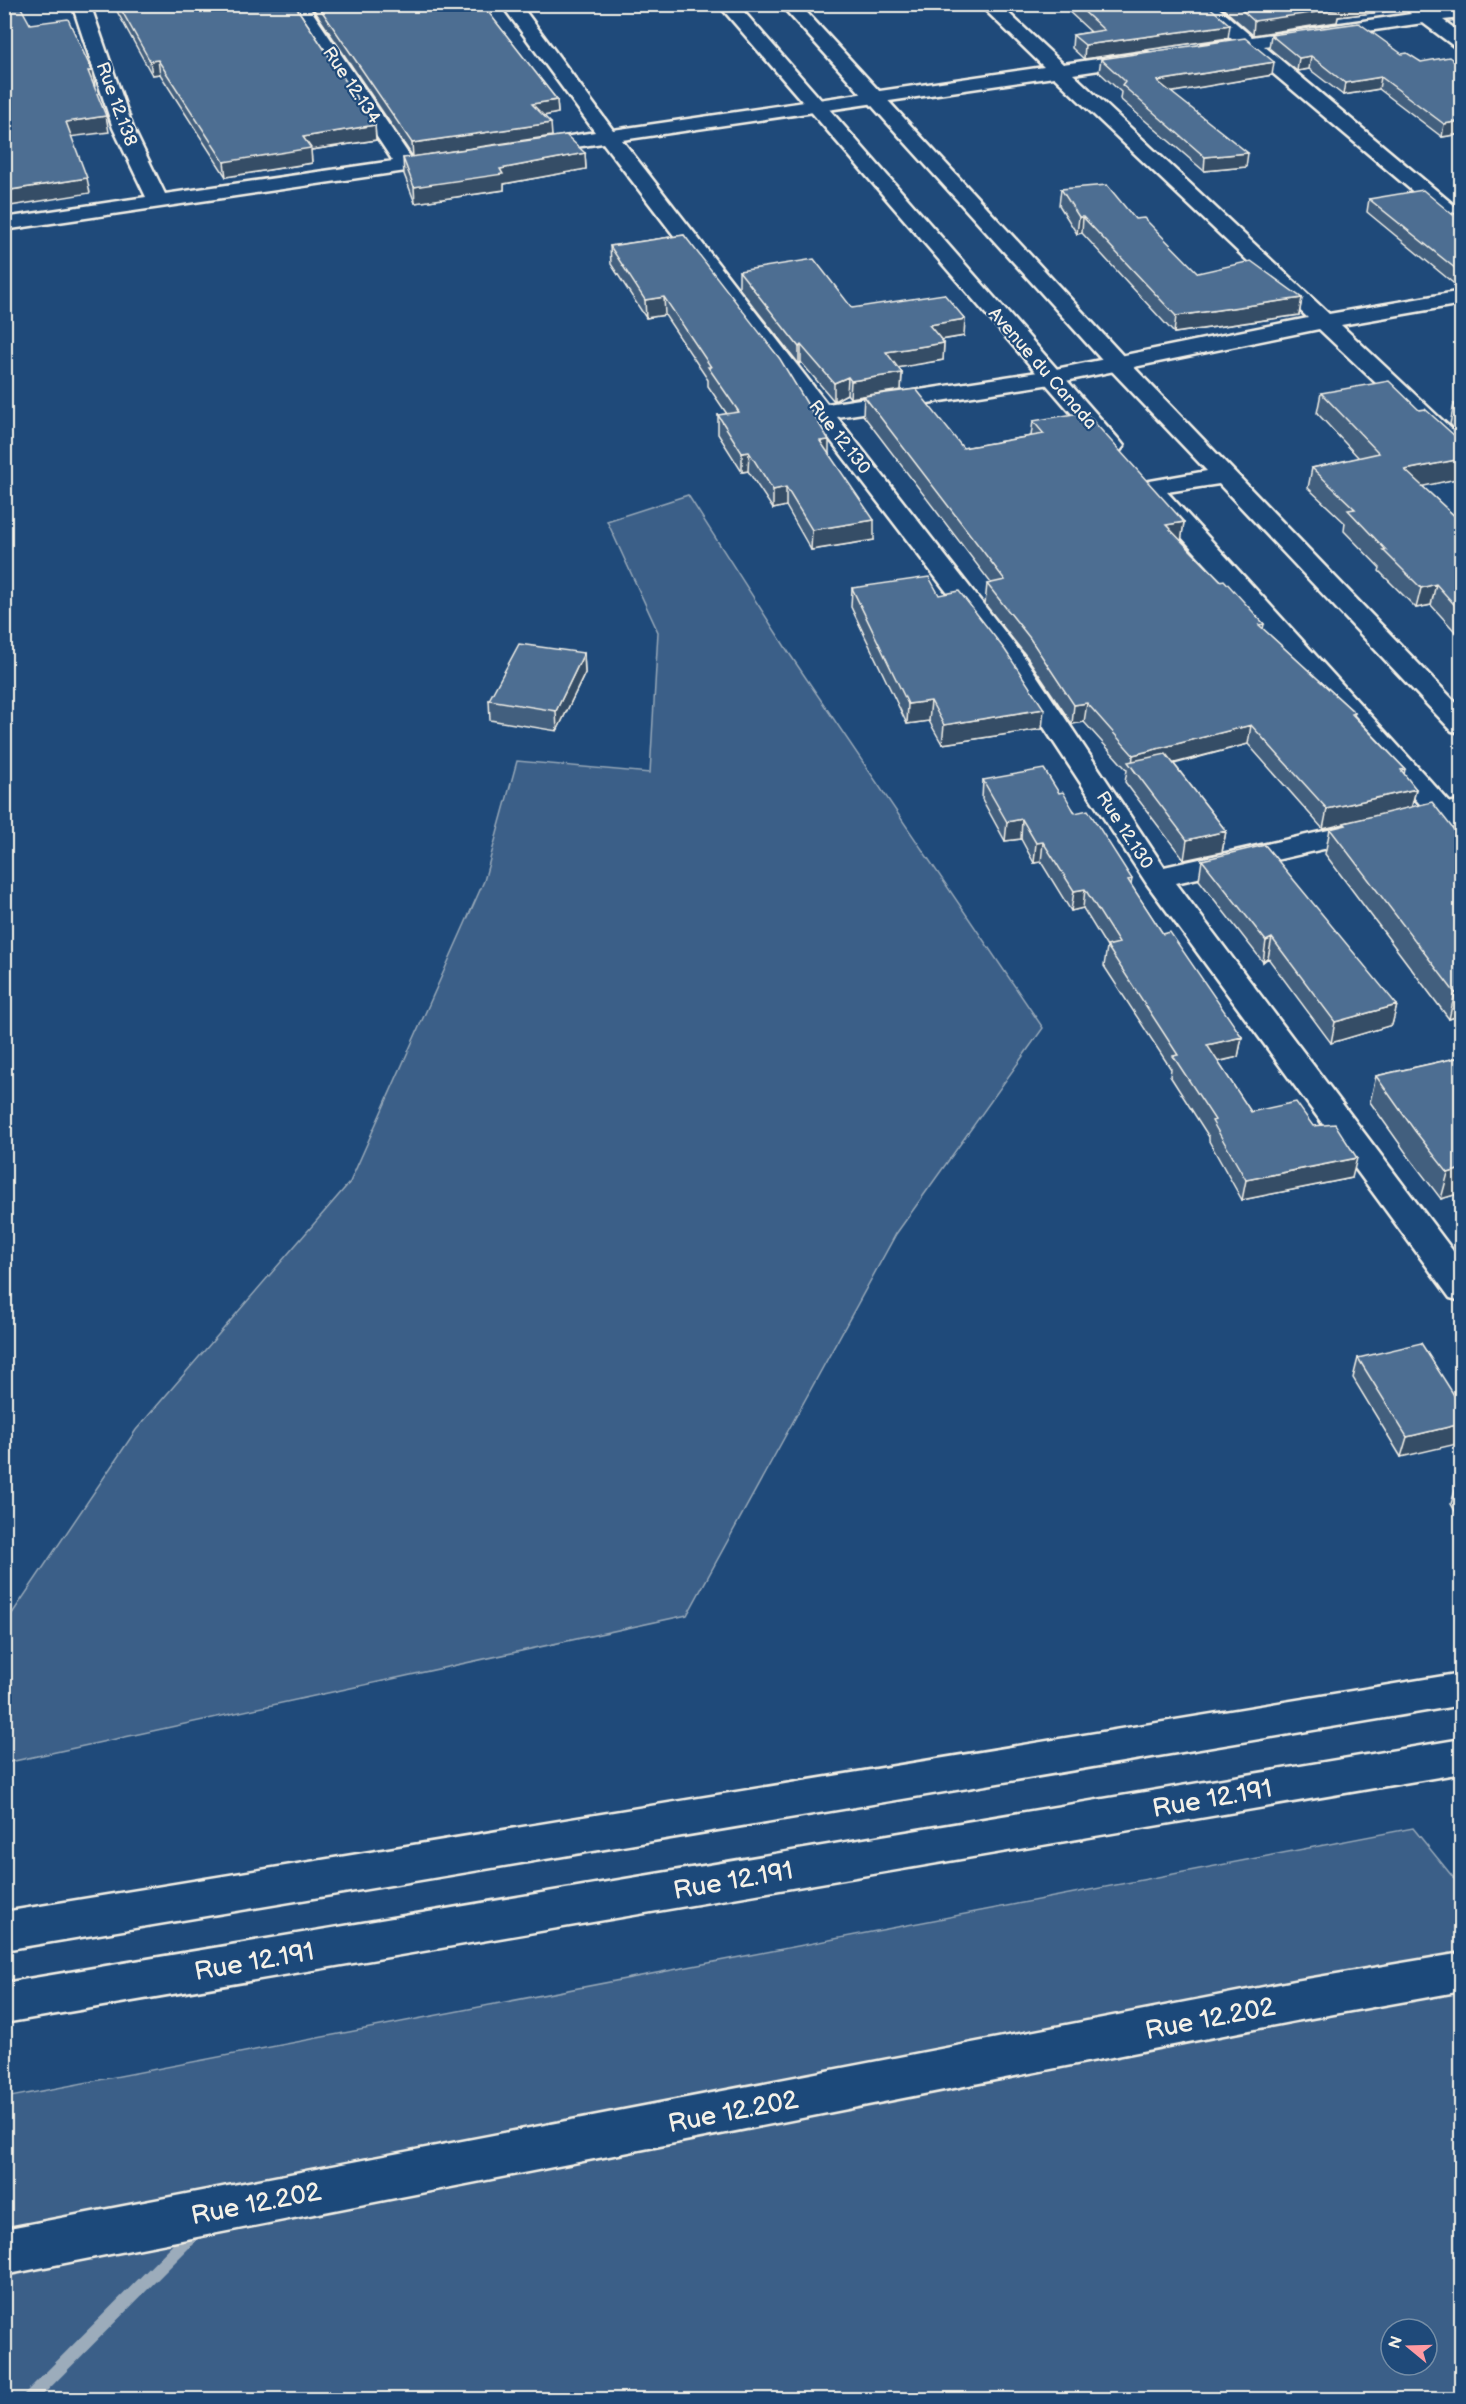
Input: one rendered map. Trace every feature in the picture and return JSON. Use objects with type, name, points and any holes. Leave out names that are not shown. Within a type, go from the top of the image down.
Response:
[{"type":"street","name":"Rue 12.138","points":[[81,4],[123,128],[158,201]]},
{"type":"street","name":"Rue 12.134","points":[[297,4],[406,165]]},
{"type":"street","name":"Rue 12.130","points":[[510,4],[608,136],[1016,664],[1157,878],[1461,1289]]},
{"type":"street","name":"Avenue du Canada","points":[[727,4],[1137,474],[1455,818]]},
{"type":"street","points":[[789,4],[1117,363],[1461,725]]},
{"type":"street","points":[[988,4],[1461,452]]},
{"type":"street","points":[[1202,4],[1461,223]]},
{"type":"street","points":[[1409,4],[1461,43]]},
{"type":"street","points":[[1193,51],[1461,12]]},
{"type":"street","points":[[507,151],[1159,56]]},
{"type":"street","points":[[4,224],[462,157]]},
{"type":"street","points":[[821,412],[1051,377],[1322,322],[1461,297]]},
{"type":"street","points":[[1137,474],[1223,476]]},
{"type":"street","points":[[1157,878],[1455,818]]},
{"type":"street","points":[[4,1931],[1461,1689]]},
{"type":"street","name":"Rue 12.191","points":[[4,2003],[1461,1756]]},
{"type":"street","name":"Rue 12.202","points":[[4,2252],[1260,2008],[1461,1972]]},
{"type":"shaded area","points":[[688,495],[789,653],[1043,1028],[896,1234],[687,1615],[5,1763],[5,1624],[136,1430],[350,1182],[484,881],[517,761],[650,773],[658,632],[607,521]]},
{"type":"shaded area","points":[[1413,1828],[1461,1887],[1461,2399],[5,2400],[5,2098]]},
{"type":"building","points":[[4,4],[19,4],[30,24],[68,19],[92,71],[88,71],[106,116],[66,122],[87,178],[4,191]]},
{"type":"building","points":[[118,4],[294,4],[375,125],[303,137],[311,148],[224,162],[158,60],[150,61]]},
{"type":"building","points":[[317,4],[482,4],[557,100],[532,104],[551,123],[412,143]]},
{"type":"building","points":[[1076,4],[1206,4],[1230,25],[1085,45],[1073,35],[1104,30]]},
{"type":"building","points":[[1235,4],[1336,4],[1333,5],[1339,9],[1254,21]]},
{"type":"building","points":[[1359,23],[1402,54],[1407,53],[1421,62],[1449,57],[1461,66],[1461,121],[1444,124],[1381,77],[1345,83],[1311,56],[1299,58],[1271,35]]},
{"type":"building","points":[[1245,38],[1274,62],[1157,81],[1248,153],[1205,157],[1122,85],[1125,81],[1101,59]]},
{"type":"building","points":[[566,135],[585,153],[500,169],[503,174],[414,187],[403,158]]},
{"type":"building","points":[[1461,172],[1461,194],[1458,190]]},
{"type":"building","points":[[1107,185],[1135,219],[1144,218],[1198,273],[1251,261],[1302,298],[1176,316],[1083,217],[1079,217],[1061,189]]},
{"type":"building","points":[[1423,190],[1453,215],[1453,213],[1461,216],[1461,273],[1369,199]]},
{"type":"building","points":[[684,235],[780,359],[829,440],[820,441],[874,520],[812,530],[786,487],[773,490],[749,452],[742,453],[718,415],[739,412],[708,367],[711,367],[664,297],[645,300],[610,246]]},
{"type":"building","points":[[814,259],[852,308],[944,294],[965,319],[929,325],[944,343],[886,352],[902,373],[851,381],[848,377],[834,383],[801,345],[799,347],[739,271]]},
{"type":"building","points":[[1389,381],[1419,410],[1425,409],[1461,440],[1461,459],[1405,470],[1461,522],[1461,612],[1436,584],[1421,588],[1348,510],[1355,509],[1312,468],[1379,453],[1321,393]]},
{"type":"building","points":[[916,389],[963,448],[1044,434],[1033,421],[1085,412],[1184,522],[1166,525],[1220,581],[1224,580],[1264,624],[1259,625],[1355,713],[1352,714],[1405,769],[1401,770],[1416,789],[1327,809],[1251,725],[1133,755],[1087,703],[1074,705],[1029,637],[987,584],[1005,580],[864,396]]},
{"type":"building","points":[[1461,403],[1461,412],[1454,404]]},
{"type":"building","points":[[929,577],[939,595],[959,591],[1005,650],[1044,709],[944,725],[931,701],[908,704],[852,588]]},
{"type":"building","points":[[519,644],[584,653],[556,711],[489,700]]},
{"type":"building","points":[[1166,754],[1226,831],[1187,840],[1128,762]]},
{"type":"building","points":[[1044,769],[1059,793],[1063,792],[1075,813],[1088,810],[1132,879],[1128,880],[1163,934],[1170,932],[1242,1037],[1207,1045],[1251,1112],[1296,1102],[1313,1126],[1335,1124],[1357,1158],[1246,1180],[1212,1121],[1215,1120],[1173,1056],[1178,1055],[1107,946],[1119,943],[1085,889],[1074,891],[1043,842],[1036,843],[1022,819],[1007,822],[983,780]]},
{"type":"building","points":[[1432,802],[1461,839],[1461,992],[1455,993],[1330,829],[1346,825],[1344,823]]},
{"type":"building","points":[[1265,845],[1397,1005],[1335,1022],[1272,938],[1266,941],[1202,860]]},
{"type":"building","points":[[1461,1057],[1461,1169],[1448,1173],[1376,1076]]},
{"type":"building","points":[[1421,1343],[1461,1406],[1461,1424],[1407,1437],[1358,1358]]},
{"type":"waterway","points":[[28,2400],[191,2236]]}]
